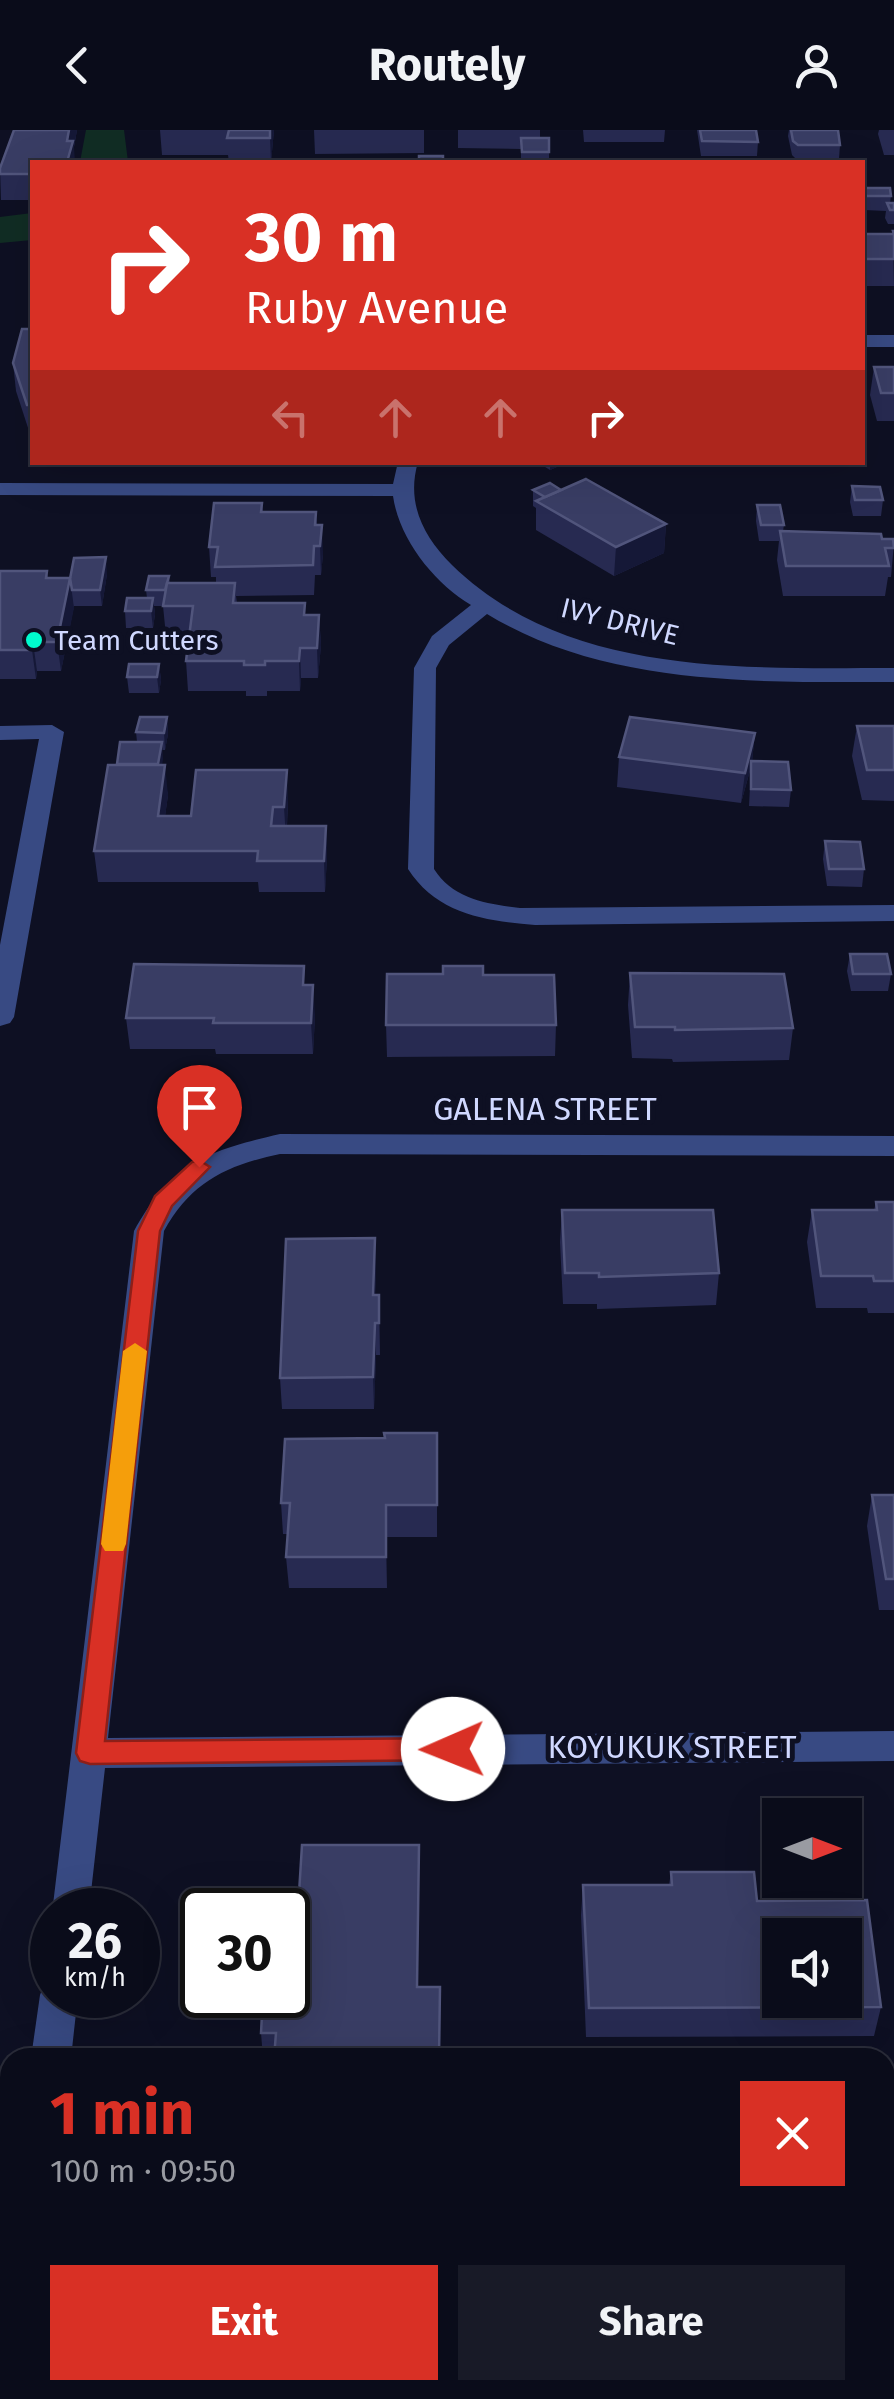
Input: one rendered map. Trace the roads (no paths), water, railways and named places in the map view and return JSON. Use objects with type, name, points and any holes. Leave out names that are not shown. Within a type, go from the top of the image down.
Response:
[{"type":"street","points":[[865,341],[894,341]]},
{"type":"street","points":[[0,489],[403,490],[407,465]]},
{"type":"street","name":"IVY DRIVE","points":[[403,490],[406,515],[420,542],[451,580],[483,606],[570,644],[664,664],[743,674],[894,674]]},
{"type":"street","points":[[483,606],[440,640],[425,668],[421,870],[426,881],[449,898],[494,913],[521,916],[894,913]]},
{"type":"street","points":[[0,732],[52,732],[0,1017]]},
{"type":"street","name":"GALENA STREET","points":[[90,1753],[149,1231],[163,1202],[199,1167],[252,1150],[315,1142],[894,1146]]},
{"type":"street","name":"KOYUKUK STREET","points":[[90,1753],[894,1746]]},
{"type":"street","points":[[73,1888],[90,1753]]},
{"type":"street","points":[[52,2048],[56,2018]]},
{"type":"place","name":"Team Cutters","points":[[34,640]]}]
